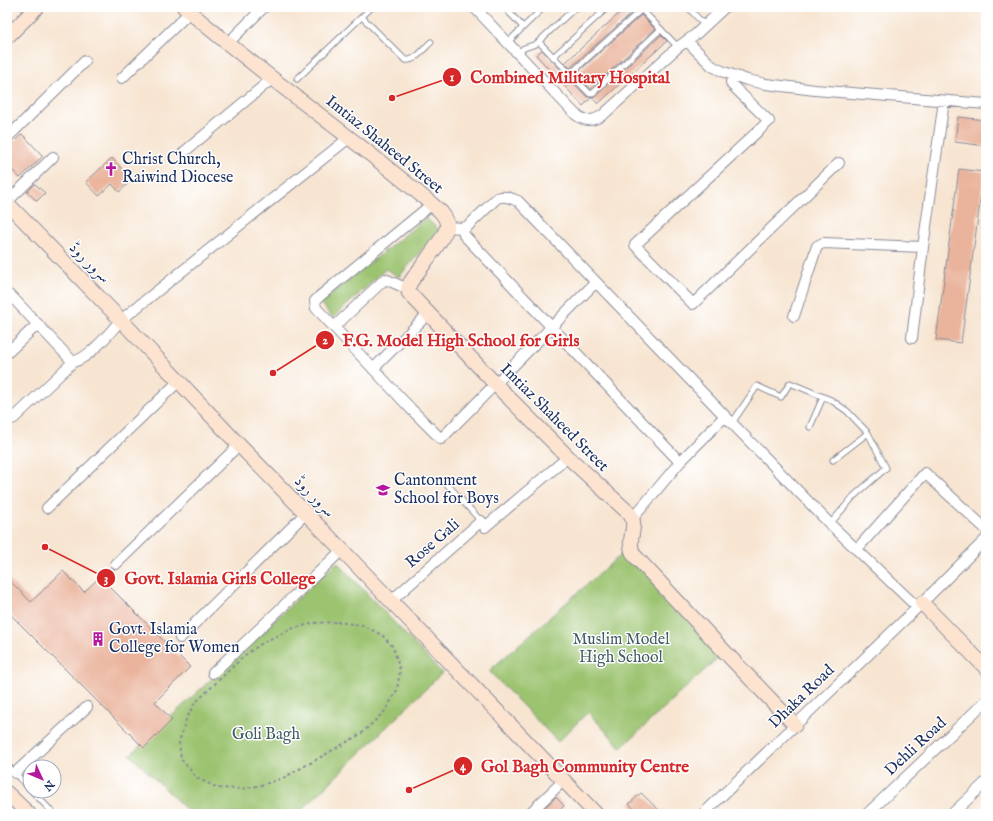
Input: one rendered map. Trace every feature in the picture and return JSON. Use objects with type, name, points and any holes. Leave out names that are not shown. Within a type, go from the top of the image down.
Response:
[{"type":"street","points":[[7,37],[37,7]]},
{"type":"street","points":[[228,43],[264,7]]},
{"type":"street","points":[[475,7],[575,114],[582,119],[592,121],[604,114],[678,47],[706,26],[725,7]]},
{"type":"street","points":[[122,78],[186,10]]},
{"type":"street","name":"Imtiaz Shaheed Street","points":[[186,10],[350,137],[432,204],[444,217],[447,227]]},
{"type":"street","points":[[688,41],[712,66],[747,80],[766,84],[816,90],[986,104]]},
{"type":"street","points":[[7,138],[85,61]]},
{"type":"street","points":[[733,75],[731,82],[732,85],[769,121],[635,245],[693,304],[839,163]]},
{"type":"street","points":[[184,152],[273,78]]},
{"type":"street","points":[[912,338],[923,247],[944,101]]},
{"type":"street","points":[[7,419],[9,420],[14,418],[73,362],[88,355],[121,320],[350,137]]},
{"type":"street","points":[[7,203],[53,157]]},
{"type":"street","points":[[334,327],[385,279],[408,289],[410,283],[443,236],[447,227],[462,228],[468,226],[497,198],[502,196],[518,201],[595,283],[830,524],[920,605],[986,668]]},
{"type":"street","name":"سرور روڈ","points":[[7,203],[596,814]]},
{"type":"street","points":[[432,204],[325,291],[315,301],[316,308],[441,439],[595,283]]},
{"type":"street","points":[[462,228],[464,235],[680,462]]},
{"type":"street","points":[[794,316],[817,246],[819,244],[923,247]]},
{"type":"street","name":"Imtiaz Shaheed Street","points":[[408,289],[412,296],[495,384],[568,457],[633,518]]},
{"type":"street","points":[[7,294],[13,298],[73,362]]},
{"type":"street","points":[[373,369],[428,313]]},
{"type":"street","points":[[7,353],[38,324]]},
{"type":"street","points":[[47,508],[179,381]]},
{"type":"street","points":[[725,416],[680,462],[633,518],[634,522],[631,550],[634,556],[795,725]]},
{"type":"street","points":[[116,564],[239,445]]},
{"type":"street","name":"Rose Gali","points":[[391,601],[481,521],[485,527],[568,457]]},
{"type":"street","points":[[858,549],[925,473],[986,529]]},
{"type":"street","points":[[180,638],[306,514]]},
{"type":"street","name":"Dhaka Road","points":[[703,814],[920,605],[986,539]]},
{"type":"street","points":[[213,673],[342,550]]},
{"type":"street","name":"Dehli Road","points":[[866,814],[986,701]]},
{"type":"street","points":[[15,773],[87,707]]},
{"type":"street","points":[[529,814],[564,780]]},
{"type":"street","points":[[952,814],[986,782]]},
{"type":"street","points":[[7,793],[28,814]]},
{"type":"lane","points":[[297,79],[372,7]]},
{"type":"lane","points":[[504,7],[523,27]]},
{"type":"lane","points":[[508,42],[544,7]]},
{"type":"lane","points":[[518,53],[524,48],[539,42],[576,7]]},
{"type":"lane","points":[[553,57],[608,7]]},
{"type":"lane","points":[[688,7],[706,26]]},
{"type":"lane","points":[[570,74],[641,8],[678,47]]},
{"type":"lane","points":[[362,17],[405,60],[409,61],[413,59],[431,42]]},
{"type":"lane","points":[[539,42],[588,94],[592,94],[661,29]]},
{"type":"lane","points":[[732,424],[756,386],[781,397],[790,383],[831,400],[847,412],[868,433],[886,468],[854,496],[830,524]]},
{"type":"lane","points":[[810,427],[823,397]]},
{"type":"lane","points":[[832,460],[868,433]]},
{"type":"lane","points":[[445,482],[481,521]]},
{"type":"lane","points":[[7,765],[22,780]]},
{"type":"lane","points":[[40,799],[54,814]]},
{"type":"path","points":[[337,622],[362,625],[382,635],[393,647],[400,670],[397,690],[385,711],[361,734],[283,778],[262,785],[241,789],[218,788],[197,778],[181,759],[178,742],[194,704],[245,655],[264,642],[290,629],[313,623],[337,622]]},
{"type":"green space","points":[[426,218],[439,230],[399,277],[386,269],[333,318],[320,303]]},
{"type":"green space","name":"Muslim Model High School","points":[[626,550],[722,654],[621,748],[588,712],[558,742],[489,671]]},
{"type":"green space","name":"Goli Bagh","points":[[337,562],[442,673],[298,814],[191,814],[130,755]]},
{"type":"building","points":[[626,7],[636,7],[636,9],[570,68],[565,63]]},
{"type":"building","points":[[641,15],[655,29],[591,89],[576,74]]},
{"type":"building","points":[[661,35],[667,41],[598,104],[592,97],[596,96]]},
{"type":"building","points":[[542,50],[587,97],[592,97],[583,106],[536,55]]},
{"type":"building","points":[[958,117],[986,120],[986,146],[955,142]]},
{"type":"building","points":[[22,134],[43,156],[20,178],[7,165],[7,149]]},
{"type":"building","name":"Christ Church, Raiwind Diocese","points":[[112,158],[132,180],[119,192],[112,184],[99,196],[86,182]]},
{"type":"building","points":[[959,169],[984,172],[961,343],[936,340]]},
{"type":"building","points":[[35,184],[45,193],[37,201],[27,192]]},
{"type":"building","name":"Govt. Islamia College for Women","points":[[63,571],[84,592],[100,577],[190,667],[155,702],[172,720],[144,748],[7,611],[7,578],[31,602]]},
{"type":"building","points":[[641,793],[663,814],[639,814],[629,804]]},
{"type":"building","points":[[556,797],[564,806],[556,814],[544,814],[541,811]]},
{"type":"place","name":"Combined Military Hospital","points":[[392,98]]},
{"type":"place","name":"Christ Church, Raiwind Diocese","points":[[111,169]]},
{"type":"place","name":"F.G. Model High School for Girls","points":[[273,373]]},
{"type":"place","name":"Cantonment School for Boys","points":[[383,490]]},
{"type":"place","name":"Govt. Islamia Girls College","points":[[45,547]]},
{"type":"place","name":"Govt. Islamia College for Women","points":[[98,639]]},
{"type":"place","name":"Gol Bagh Community Centre","points":[[409,790]]}]
